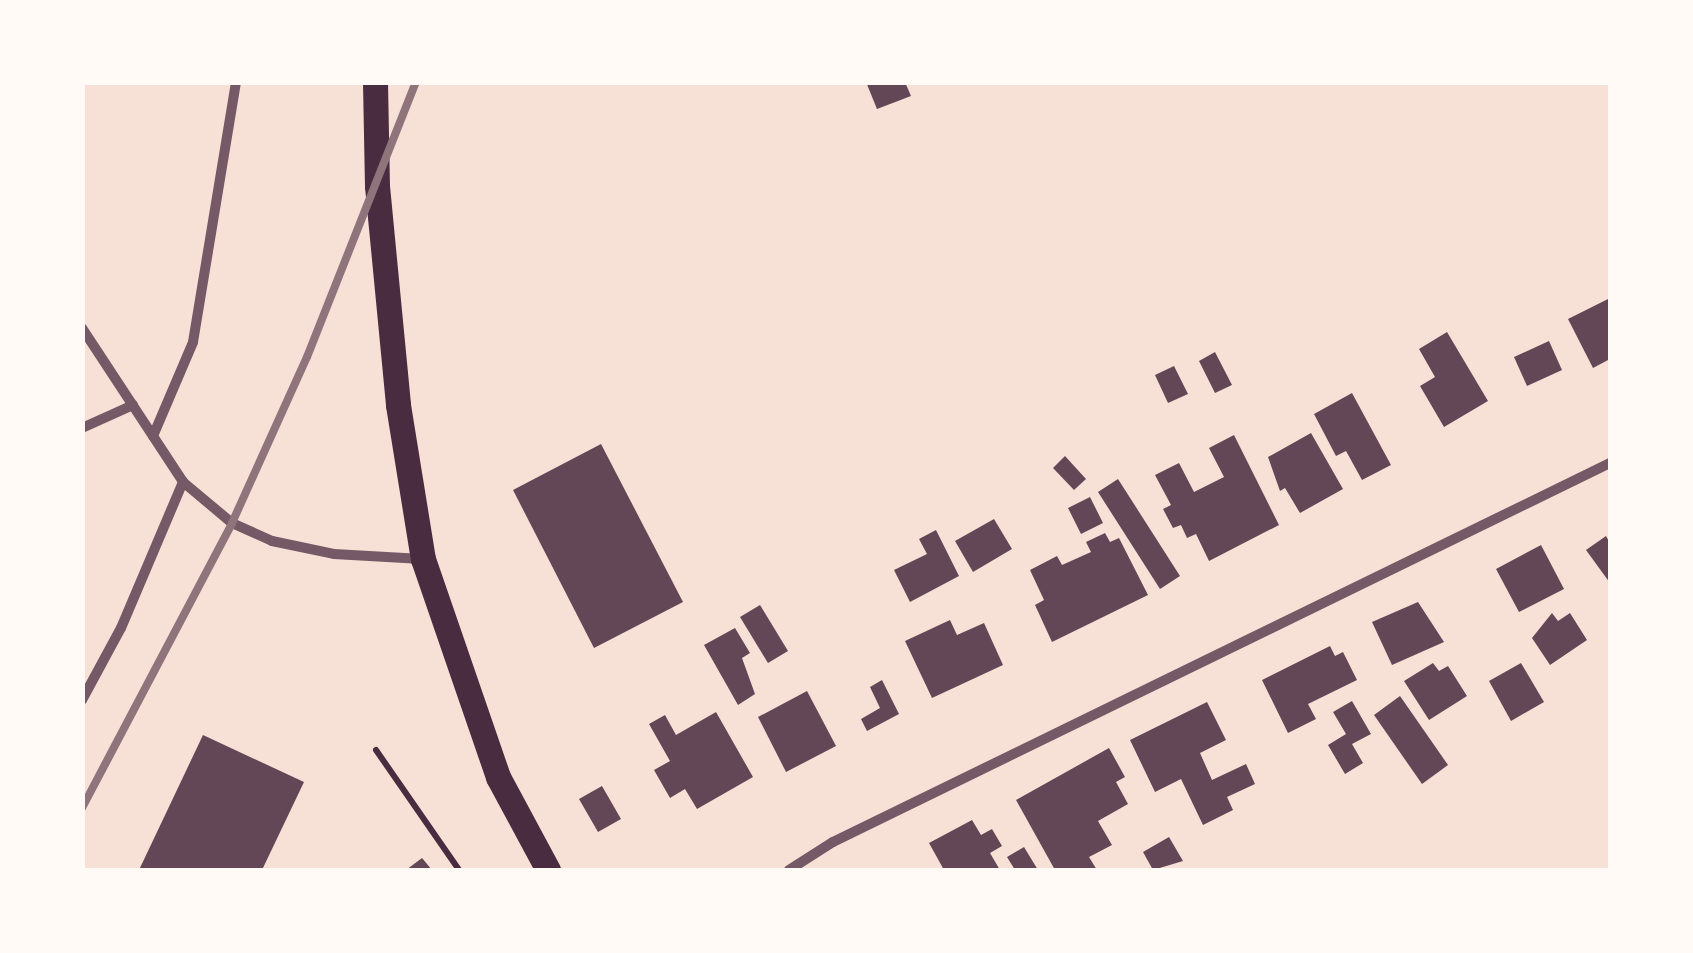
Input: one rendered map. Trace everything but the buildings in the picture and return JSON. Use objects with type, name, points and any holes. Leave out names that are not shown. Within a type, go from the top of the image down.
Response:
[{"type":"main road","points":[[375,82],[377,186],[398,405],[423,559],[498,777],[548,870]]},
{"type":"street","points":[[154,436],[193,342],[236,82]]},
{"type":"street","points":[[82,328],[183,482],[232,523],[272,541],[334,554],[423,559]]},
{"type":"street","points":[[82,428],[134,405]]},
{"type":"street","points":[[789,870],[833,842],[1610,463]]},
{"type":"street","points":[[82,700],[122,628],[183,482]]},
{"type":"path","points":[[376,750],[458,870]]},
{"type":"railway","points":[[82,808],[232,523],[307,357],[416,82]]}]
